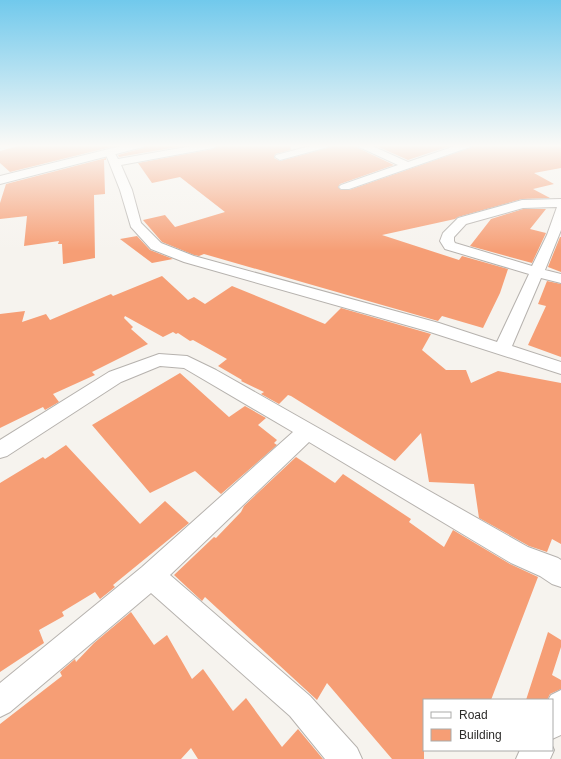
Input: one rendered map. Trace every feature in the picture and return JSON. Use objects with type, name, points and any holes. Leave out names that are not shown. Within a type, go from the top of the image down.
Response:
[{"type":"street","points":[[123,180],[135,224],[156,246],[189,259],[503,348],[561,368]]},
{"type":"street","points":[[345,187],[365,180]]},
{"type":"street","points":[[561,202],[522,204],[462,221],[448,236],[447,241],[450,246],[561,279]]},
{"type":"street","points":[[503,348],[535,272],[553,235],[561,209]]},
{"type":"street","points":[[0,450],[115,377],[158,360],[187,362],[520,555],[561,575]]},
{"type":"street","points":[[0,702],[151,576],[307,431]]},
{"type":"street","points":[[151,576],[300,706],[346,759]]},
{"type":"street","points":[[553,722],[561,705]]},
{"type":"building","points":[[20,180],[105,180],[105,194],[94,195],[95,258],[63,264],[62,244],[58,244],[59,241],[24,246],[27,216],[0,219],[0,203],[6,184]]},
{"type":"building","points":[[150,180],[164,180],[152,183]]},
{"type":"building","points":[[184,180],[350,180],[340,184],[338,187],[341,190],[349,190],[377,180],[547,180],[554,184],[533,189],[550,198],[522,199],[455,219],[382,235],[459,260],[462,256],[508,269],[500,293],[483,328],[442,316],[438,321],[204,254],[199,256],[194,255],[162,242],[143,220],[165,215],[175,227],[225,212]]},
{"type":"building","points":[[523,209],[546,209],[530,229],[546,233],[532,263],[470,246],[491,219]]},
{"type":"building","points":[[137,236],[150,250],[173,259],[152,263],[120,239]]},
{"type":"building","points":[[561,237],[561,272],[548,267]]},
{"type":"building","points":[[162,276],[188,300],[194,297],[205,304],[232,286],[325,324],[341,308],[431,334],[422,350],[446,370],[466,370],[471,383],[498,371],[561,383],[561,544],[552,539],[547,552],[529,546],[479,518],[474,484],[429,482],[421,433],[395,461],[291,396],[288,395],[279,404],[261,394],[264,392],[241,381],[242,380],[218,366],[227,359],[193,340],[190,341],[178,333],[176,334],[173,332],[163,337],[125,316],[124,318],[133,327],[131,329],[148,344],[92,372],[95,375],[53,394],[59,402],[45,410],[43,407],[0,428],[0,314],[25,311],[22,322],[46,314],[50,320],[111,294],[113,296]]},
{"type":"building","points":[[547,281],[561,284],[561,357],[528,345],[546,306],[538,304]]},
{"type":"building","points":[[180,373],[229,417],[245,406],[266,418],[258,425],[277,440],[274,443],[277,445],[221,494],[195,471],[150,493],[92,425]]},
{"type":"building","points":[[66,445],[140,524],[165,501],[189,523],[113,585],[115,587],[100,599],[95,592],[62,612],[64,616],[39,630],[44,643],[0,672],[0,483],[43,457],[45,459]]},
{"type":"building","points":[[296,457],[335,483],[343,474],[411,519],[409,522],[444,547],[453,530],[510,564],[538,577],[491,699],[423,699],[424,759],[392,759],[327,683],[317,700],[205,597],[202,601],[174,575],[214,537],[216,538],[241,512],[244,506]]},
{"type":"building","points":[[131,612],[154,645],[167,635],[192,679],[203,669],[233,711],[246,698],[282,747],[298,729],[323,759],[198,759],[191,748],[181,759],[0,759],[0,724],[62,676],[60,672],[75,659],[76,662],[94,643]]},
{"type":"building","points":[[548,632],[561,640],[561,647],[552,675],[561,680],[561,689],[550,694],[548,699],[526,699]]}]
